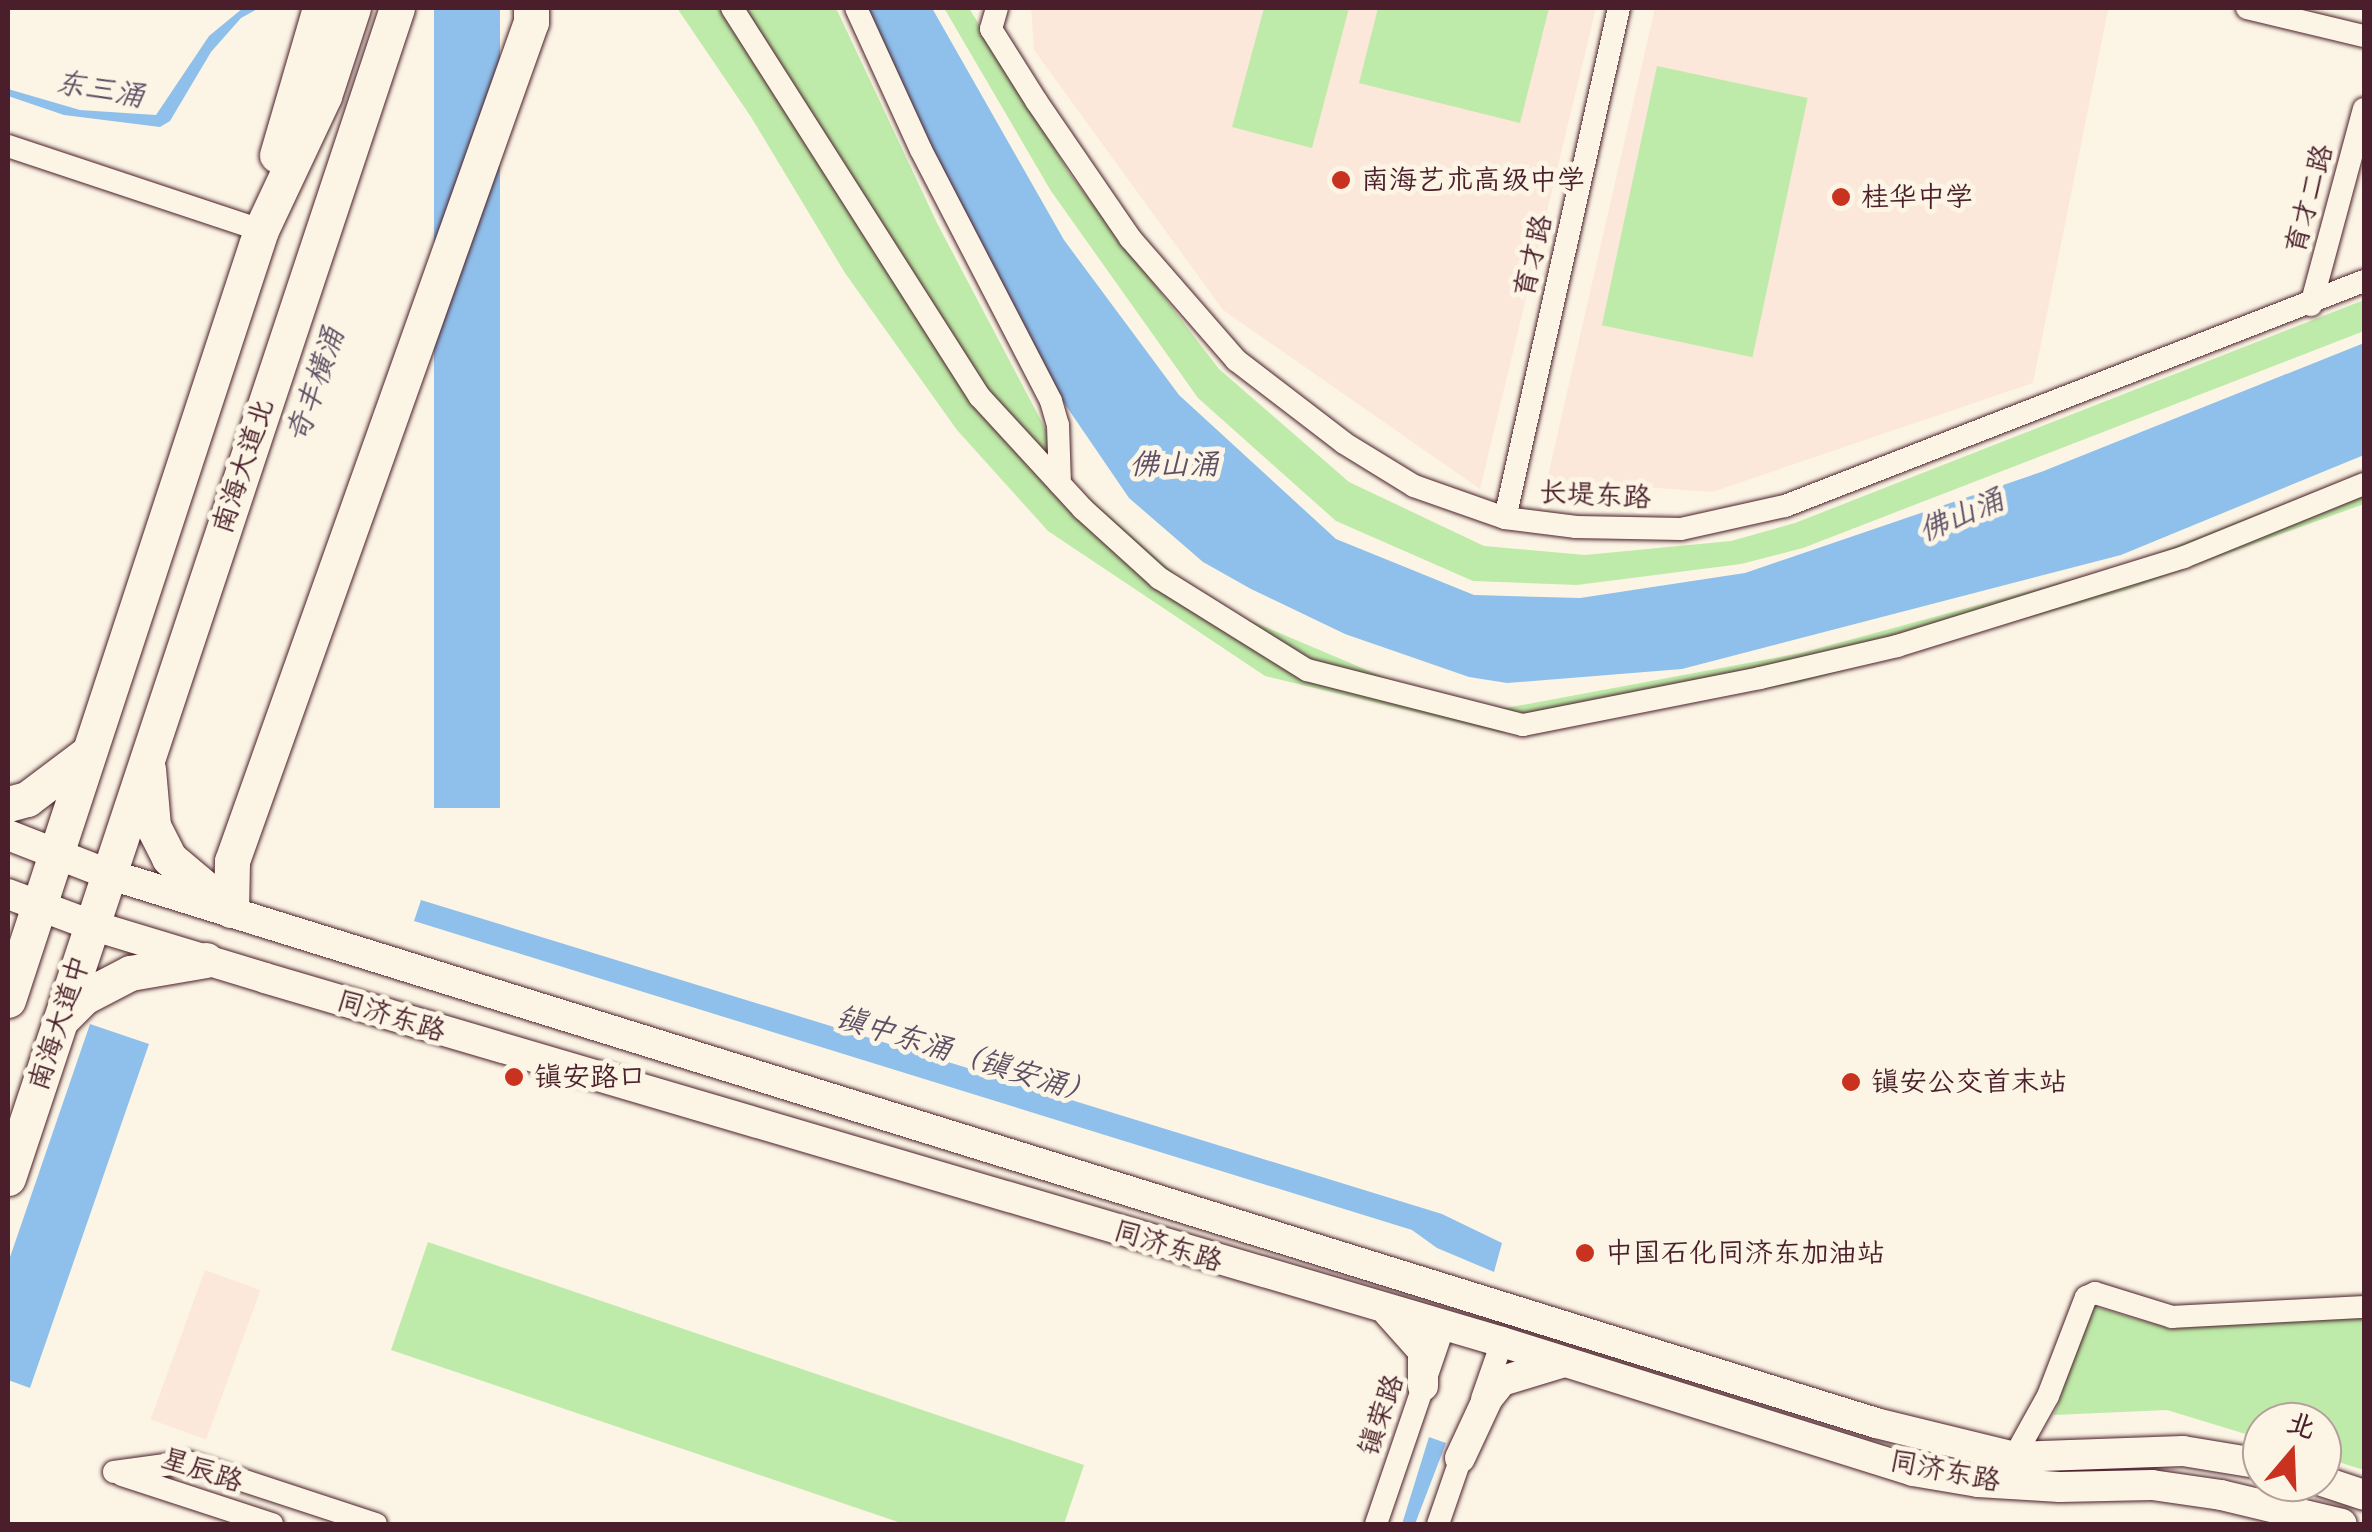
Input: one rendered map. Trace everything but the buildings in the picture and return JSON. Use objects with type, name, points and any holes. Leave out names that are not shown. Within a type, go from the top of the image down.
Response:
[{"type":"highway","points":[[286,180],[277,157],[320,8]]},
{"type":"highway","name":"南海大道北","points":[[22,899],[55,852],[261,230],[324,96],[353,8]]},
{"type":"highway","name":"南海大道北","points":[[91,925],[397,8]]},
{"type":"highway","points":[[315,252],[342,226],[420,8]]},
{"type":"highway","points":[[231,910],[232,862],[531,22],[531,8]]},
{"type":"highway","points":[[8,804],[27,799],[89,753]]},
{"type":"highway","points":[[146,757],[153,826],[169,858],[231,910]]},
{"type":"highway","name":"南海大道中","points":[[8,995],[22,899]]},
{"type":"highway","name":"南海大道中","points":[[8,1178],[91,925]]},
{"type":"highway","points":[[59,1022],[84,997],[130,973],[206,960]]},
{"type":"main road","name":"同济东路","points":[[8,835],[108,874],[1876,1422],[2014,1457],[2182,1451],[2242,1461]]},
{"type":"main road","name":"同济东路","points":[[22,899],[206,960],[1502,1342],[1561,1364],[1914,1470],[1978,1482],[2060,1487],[2152,1484],[2221,1495],[2342,1524]]},
{"type":"main road","points":[[1387,1311],[1422,1350],[1423,1386]]},
{"type":"main road","points":[[1460,1458],[1488,1398],[1502,1381],[1561,1364]]},
{"type":"street","points":[[732,8],[980,397],[1060,484],[1159,578],[1307,670],[1523,725],[1897,646],[2184,557],[2364,484]]},
{"type":"street","points":[[856,8],[921,150],[1051,401],[1058,425],[1060,484]]},
{"type":"street","name":"育才路","points":[[1505,518],[1619,8]]},
{"type":"street","points":[[2246,8],[2364,36]]},
{"type":"street","name":"长堤东路","points":[[994,18],[1130,238],[1236,360],[1344,443],[1414,486],[1505,518],[1576,527],[1681,529],[1785,506],[2311,305],[2364,281]]},
{"type":"street","name":"育才二路","points":[[2311,305],[2364,109]]},
{"type":"street","points":[[8,146],[261,230]]},
{"type":"street","points":[[2014,1457],[2048,1396],[2086,1297],[2095,1293],[2172,1317],[2364,1307]]},
{"type":"street","name":"镇荣路","points":[[1376,1524],[1444,1325]]},
{"type":"street","points":[[1438,1524],[1502,1342]]},
{"type":"street","name":"星辰路","points":[[272,1524],[114,1472],[187,1462],[376,1524]]},
{"type":"shaded area","name":"南海艺术高级中学","points":[[1031,8],[1596,8],[1480,489],[1223,310],[1034,50]]},
{"type":"shaded area","name":"桂华中学","points":[[1655,8],[2108,10],[2033,383],[1712,492],[1547,480]]},
{"type":"shaded area","points":[[205,1270],[260,1290],[206,1440],[151,1419]]},
{"type":"green space","points":[[677,8],[836,8],[937,223],[1046,430],[1054,467],[1176,575],[1244,618],[1395,682],[1456,701],[1506,708],[1801,653],[2130,564],[2364,472],[2364,504],[2127,590],[1799,683],[1502,733],[1265,676],[1048,531],[957,430],[845,273],[751,117]]},
{"type":"green space","points":[[944,8],[969,8],[1069,173],[1219,369],[1349,482],[1484,546],[1585,555],[1731,541],[1795,523],[2364,300],[2364,331],[1803,548],[1741,564],[1577,585],[1473,581],[1336,521],[1198,398],[1051,191]]},
{"type":"green space","points":[[1264,8],[1349,8],[1312,148],[1232,127]]},
{"type":"green space","points":[[1378,8],[1549,8],[1520,123],[1359,83]]},
{"type":"green space","points":[[1657,66],[1808,98],[1753,357],[1602,325]]},
{"type":"green space","points":[[428,1242],[1084,1465],[1064,1524],[904,1524],[391,1350]]},
{"type":"green space","points":[[2092,1306],[2171,1329],[2364,1314],[2364,1470],[2342,1463],[2342,1402],[2242,1402],[2242,1433],[2167,1410],[2054,1415]]},
{"type":"water","points":[[243,8],[259,8],[241,18],[211,52],[170,121],[160,127],[64,115],[8,96],[8,89],[80,110],[156,115],[209,36]]},
{"type":"water","points":[[434,8],[500,8],[500,808],[434,808]]},
{"type":"water","name":"佛山涌","points":[[861,8],[932,8],[1064,240],[1179,395],[1336,539],[1474,595],[1580,598],[1745,573],[2041,472],[2364,343],[2364,455],[2121,555],[1682,669],[1507,683],[1469,677],[1345,634],[1251,589],[1203,562],[1129,498],[1058,394]]},
{"type":"water","points":[[421,900],[1442,1214],[1502,1243],[1494,1272],[1437,1248],[1412,1230],[414,921]]},
{"type":"water","points":[[90,1024],[149,1044],[30,1388],[8,1380],[8,1263]]},
{"type":"water","points":[[1429,1437],[1446,1443],[1415,1524],[1402,1524]]},
{"type":"place","name":"南海艺术高级中学","points":[[1341,180]]},
{"type":"place","name":"桂华中学","points":[[1841,197]]},
{"type":"place","name":"镇安路口","points":[[514,1077]]},
{"type":"place","name":"镇安公交首末站","points":[[1851,1082]]},
{"type":"place","name":"中国石化同济东加油站","points":[[1585,1253]]},
{"type":"water label","name":"东三涌","points":[[100,89]]},
{"type":"water label","name":"奇丰横涌","points":[[315,385]]},
{"type":"water label","name":"镇中东涌（镇安涌）","points":[[966,1055]]}]
